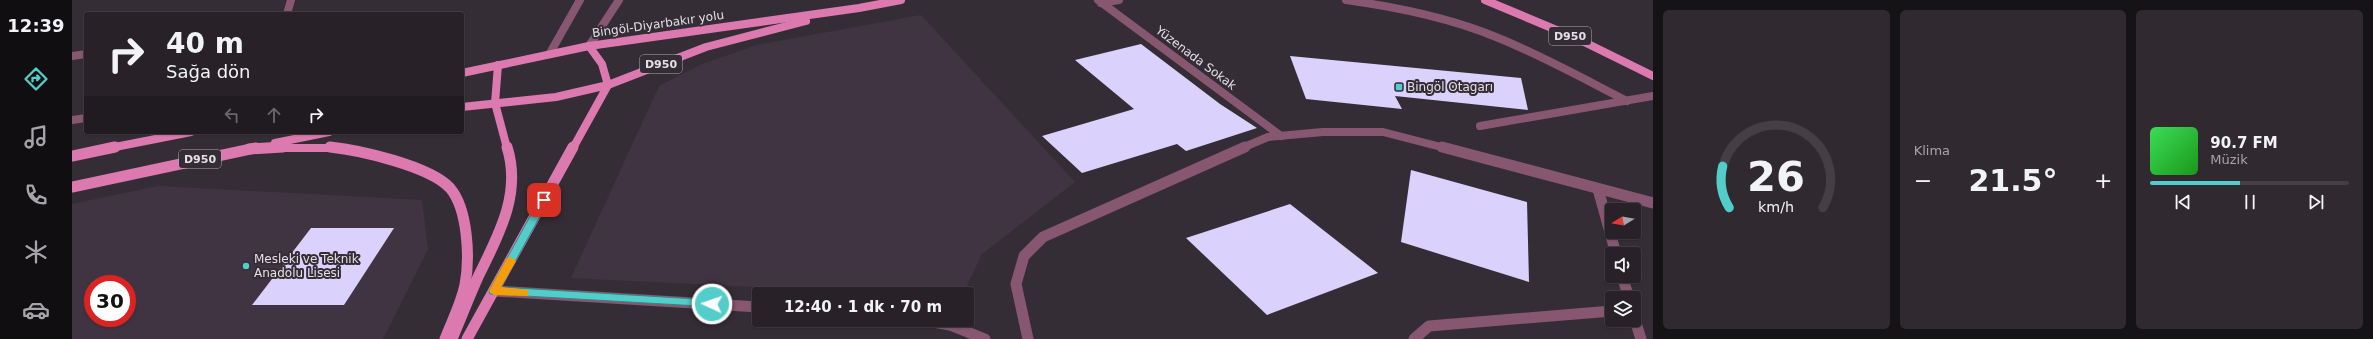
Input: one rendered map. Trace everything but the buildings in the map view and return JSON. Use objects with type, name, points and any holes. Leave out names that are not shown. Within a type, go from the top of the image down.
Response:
[{"type":"main road","name":"Bingöl-Diyarbakır yolu","points":[[464,73],[550,53],[589,46],[859,8],[901,0]]},
{"type":"main road","name":"D950","points":[[1485,0],[1578,39],[1653,76]]},
{"type":"main road","name":"Bingöl-Diyarbakır yolu","points":[[464,107],[556,97],[608,85],[706,47],[859,8]]},
{"type":"main road","points":[[468,339],[608,85],[606,69],[601,59],[589,46]]},
{"type":"main road","points":[[452,339],[478,278],[496,242],[510,203],[512,163],[499,124],[495,103],[498,65]]},
{"type":"main road","name":"D950","points":[[72,156],[181,134]]},
{"type":"main road","name":"D950","points":[[72,187],[320,134]]},
{"type":"main road","points":[[249,149],[327,147],[409,164],[432,174],[450,187],[461,207],[467,246],[465,285],[445,339]]},
{"type":"street","points":[[288,12],[291,0]]},
{"type":"street","points":[[550,53],[580,0]]},
{"type":"street","points":[[589,46],[619,0]]},
{"type":"street","points":[[1099,1],[1119,0]]},
{"type":"street","points":[[1346,0],[1370,3],[1452,21],[1515,44],[1626,101]]},
{"type":"street","name":"Yüzenada Sokak","points":[[1099,1],[1281,136]]},
{"type":"street","points":[[72,56],[84,54]]},
{"type":"street","points":[[1480,126],[1653,96]]},
{"type":"street","points":[[72,120],[84,118]]},
{"type":"street","points":[[1028,339],[1016,284],[1024,256],[1042,237],[1268,137],[1323,132],[1383,132],[1653,203]]},
{"type":"street","points":[[1598,189],[1614,247]]},
{"type":"street","points":[[494,291],[752,307]]},
{"type":"street","points":[[1414,339],[1429,326],[1605,312]]},
{"type":"street","points":[[955,327],[985,339]]},
{"type":"street","points":[[1637,327],[1641,339]]},
{"type":"shaded area","points":[[921,15],[1075,182],[982,254],[966,287],[752,287],[571,278],[659,86],[702,64],[757,45]]},
{"type":"shaded area","name":"Mesleki ve Teknik Anadolu Lisesi","points":[[158,186],[422,200],[428,249],[383,339],[72,339],[72,204]]},
{"type":"slow traffic","points":[[511,261],[494,291],[524,293]]},
{"type":"place","name":"Bingöl Otagarı","points":[[1399,87]]},
{"type":"place","name":"Mesleki ve Teknik Anadolu Lisesi","points":[[246,266]]},
{"type":"route","points":[[544,200],[494,291],[712,304]]}]
